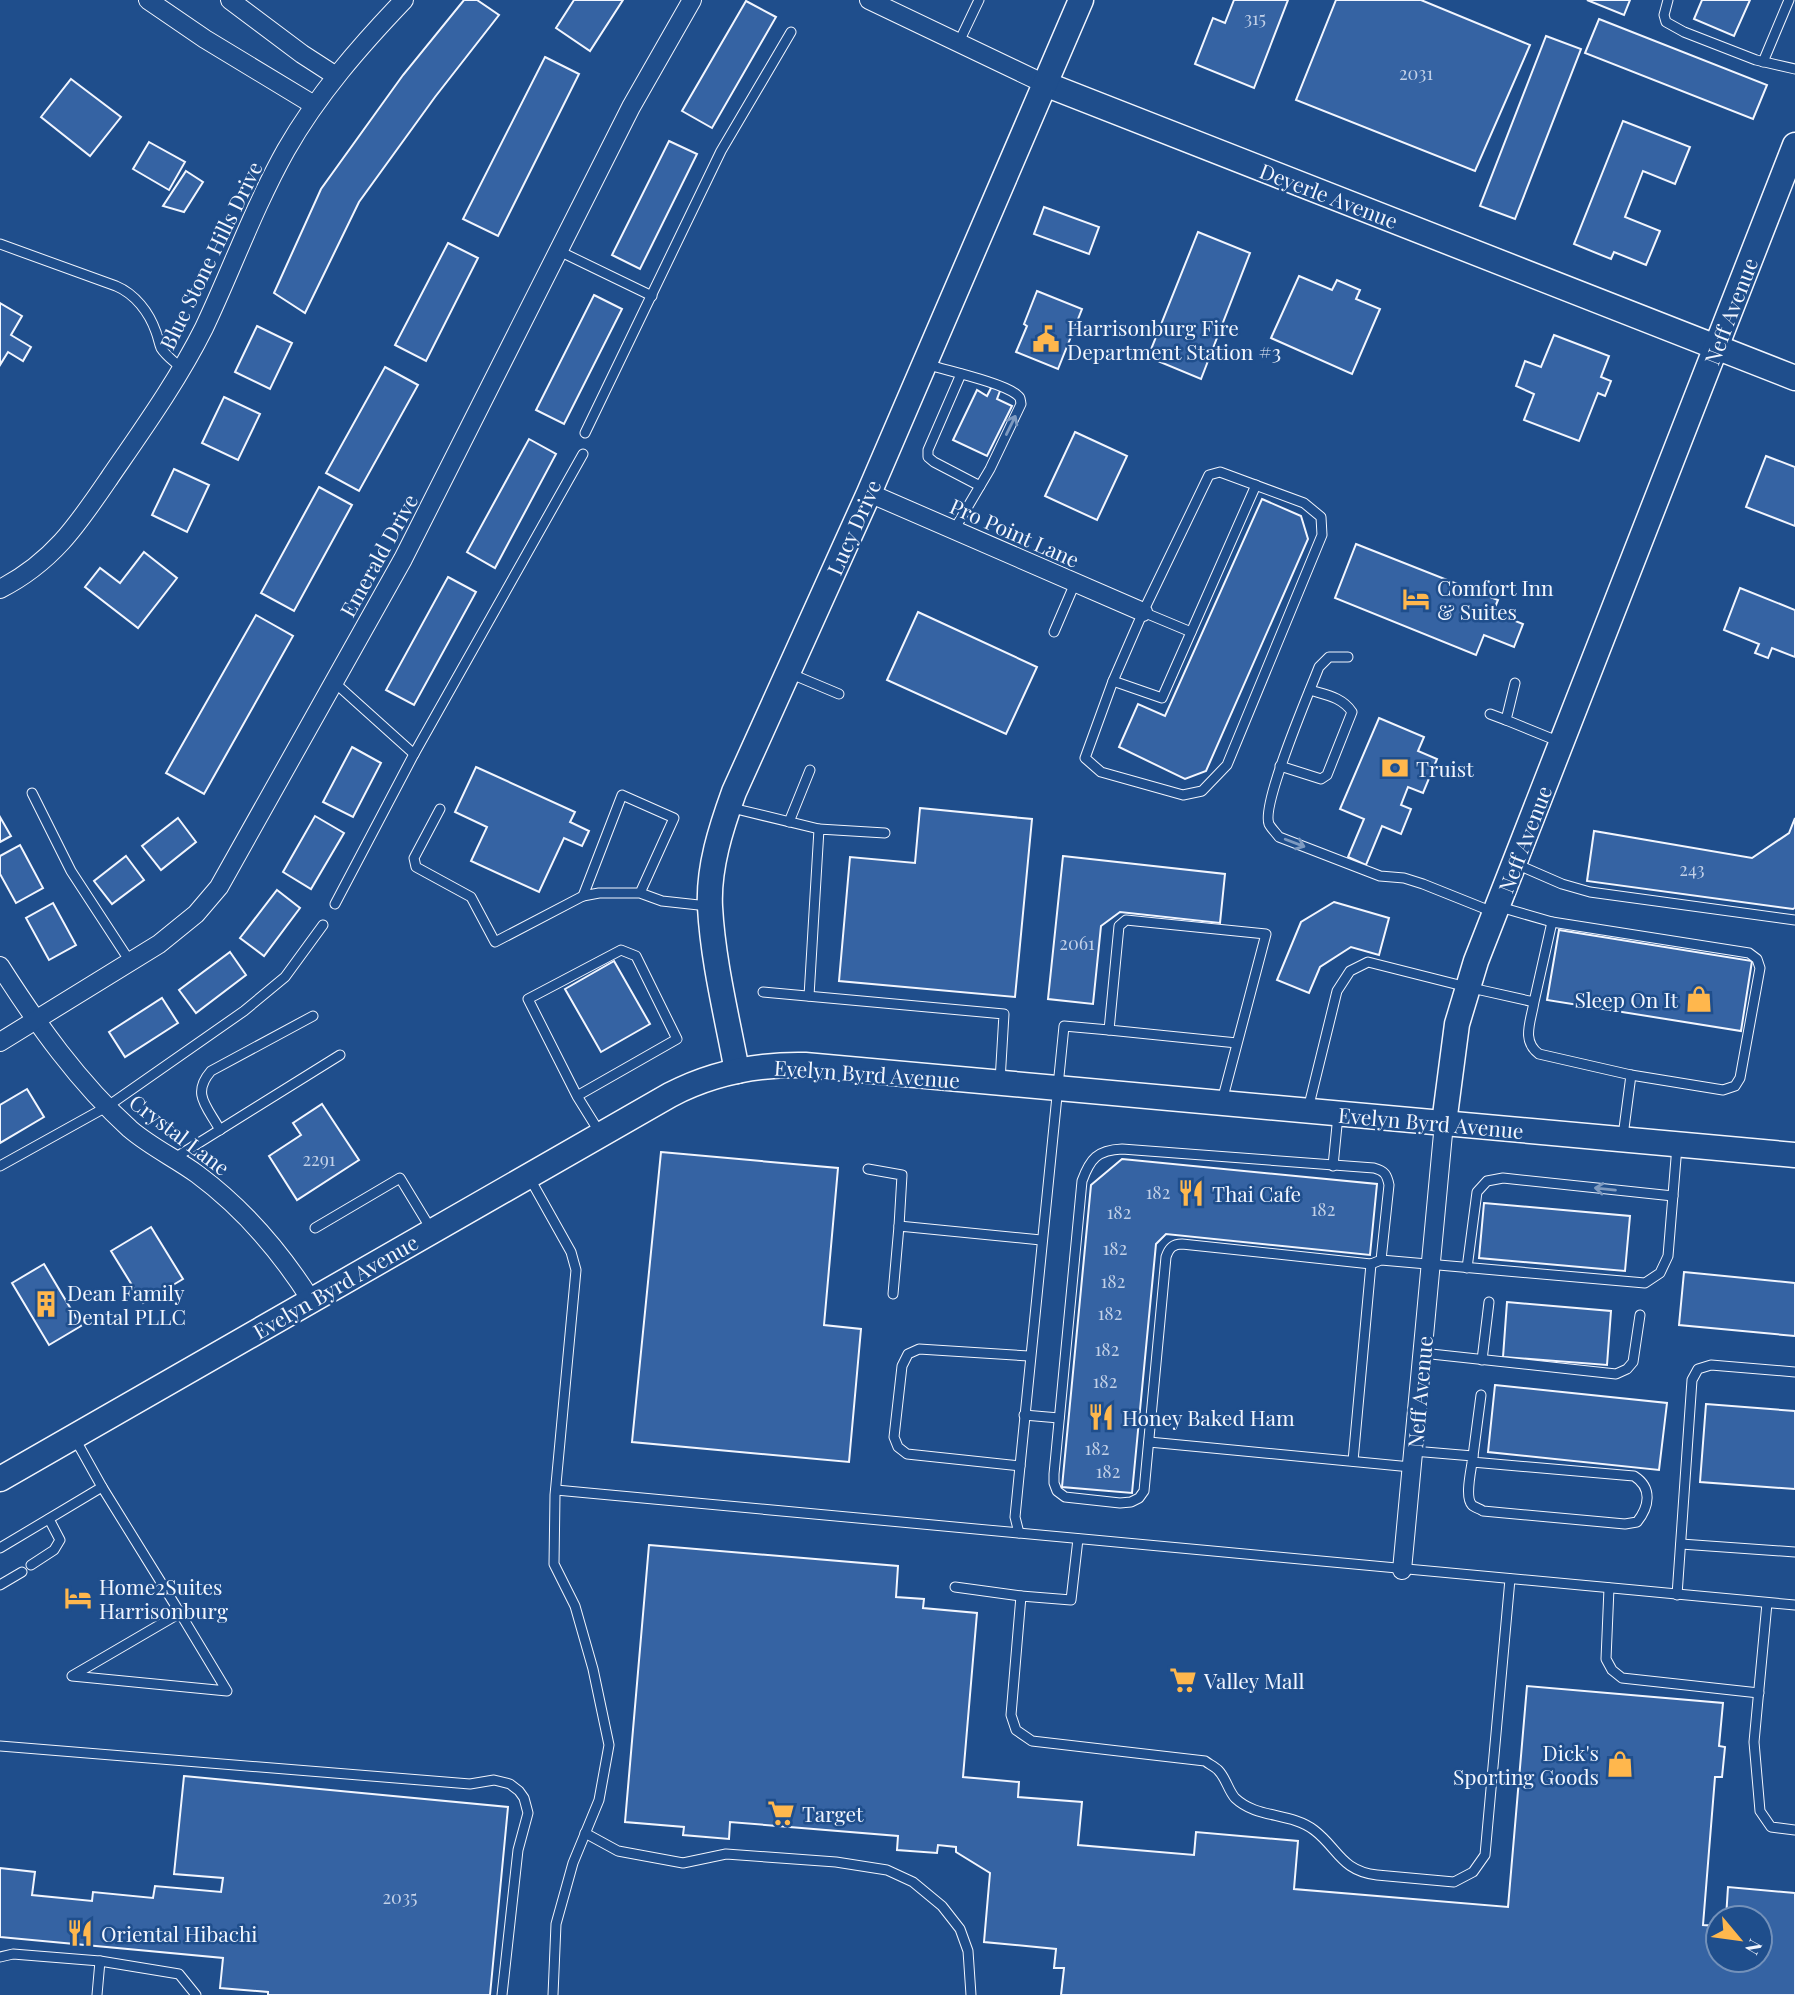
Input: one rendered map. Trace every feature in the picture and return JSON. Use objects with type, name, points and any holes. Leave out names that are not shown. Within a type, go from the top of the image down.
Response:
[{"type":"street","points":[[148,0],[205,39],[314,105]]},
{"type":"street","points":[[230,0],[336,76]]},
{"type":"street","name":"Blue Stone Hills Drive","points":[[0,589],[39,565],[77,524],[138,437],[204,328],[258,205],[286,150],[336,76],[404,0]]},
{"type":"street","name":"Emerald Drive","points":[[0,1042],[159,944],[188,922],[215,891],[250,833],[432,504],[631,107],[692,0]]},
{"type":"street","name":"Deyerle Avenue","points":[[869,0],[1045,84],[1795,378]]},
{"type":"street","name":"Lucy Drive","points":[[737,1071],[710,906],[715,858],[729,808],[869,493],[1081,0]]},
{"type":"street","name":"Neff Avenue","points":[[1402,1570],[1444,1123],[1453,1046],[1467,987],[1795,145]]},
{"type":"street","name":"Pro Point Lane","points":[[869,493],[1143,612]]},
{"type":"street","name":"Crystal Lane","points":[[0,966],[36,1020],[108,1107],[145,1141],[198,1175],[227,1199],[283,1258],[312,1300]]},
{"type":"street","name":"Evelyn Byrd Avenue","points":[[0,1479],[681,1089],[708,1078],[737,1071],[767,1066],[805,1065],[1795,1155]]},
{"type":"lane","points":[[958,44],[979,0]]},
{"type":"lane","points":[[1668,0],[1664,15],[1666,22],[1684,32],[1763,62],[1795,69]]},
{"type":"lane","points":[[1763,62],[1789,0]]},
{"type":"lane","points":[[585,433],[721,151],[791,32]]},
{"type":"lane","points":[[0,244],[99,279],[131,295],[144,308],[152,322],[161,348],[181,368]]},
{"type":"lane","points":[[559,251],[652,296]]},
{"type":"lane","points":[[925,364],[998,385],[1015,393],[1021,404],[990,469],[954,530]]},
{"type":"lane","points":[[961,374],[928,450],[928,457],[980,486]]},
{"type":"lane","points":[[335,904],[414,754],[583,454]]},
{"type":"lane","points":[[1220,472],[1256,485],[1304,503],[1321,517],[1322,536],[1227,765],[1202,791],[1183,795],[1101,772],[1085,758],[1113,681],[1209,475],[1220,472]]},
{"type":"lane","points":[[1113,681],[1162,698],[1256,485]]},
{"type":"lane","points":[[1054,632],[1075,583]]},
{"type":"lane","points":[[1143,612],[1191,632]]},
{"type":"lane","points":[[1348,657],[1329,657],[1319,667],[1280,766],[1268,811],[1269,823],[1279,837],[1380,876],[1404,878],[1496,910],[1552,922],[1749,953],[1757,959],[1759,968],[1740,1078],[1735,1086],[1723,1090],[1631,1075],[1539,1054],[1531,1049],[1528,1040],[1534,1002],[1552,922]]},
{"type":"lane","points":[[789,673],[839,694]]},
{"type":"lane","points":[[334,682],[414,754]]},
{"type":"lane","points":[[1506,720],[1515,683]]},
{"type":"lane","points":[[1280,766],[1321,779],[1328,775],[1352,712],[1339,699],[1310,690]]},
{"type":"lane","points":[[1490,714],[1561,743]]},
{"type":"lane","points":[[789,822],[810,770]]},
{"type":"lane","points":[[32,793],[71,871],[131,963]]},
{"type":"lane","points":[[583,896],[622,795],[674,818],[640,893]]},
{"type":"lane","points":[[729,808],[819,829],[885,833]]},
{"type":"lane","points":[[440,809],[414,858],[416,867],[471,897],[495,942],[583,896],[599,892],[640,893],[662,901],[710,906]]},
{"type":"lane","points":[[809,996],[819,829]]},
{"type":"lane","points":[[1514,863],[1562,884],[1590,892],[1795,920]]},
{"type":"lane","points":[[1109,1030],[1119,926],[1126,920],[1266,934],[1222,1103]]},
{"type":"lane","points":[[0,1166],[108,1107],[277,986],[323,925]]},
{"type":"lane","points":[[577,1096],[677,1039],[636,956],[621,950],[528,999],[577,1096],[601,1134]]},
{"type":"lane","points":[[1308,1110],[1337,991],[1350,971],[1368,962],[1534,1002]]},
{"type":"lane","points":[[763,992],[1004,1014],[1000,1083]]},
{"type":"lane","points":[[220,1129],[200,1094],[202,1082],[211,1071],[313,1016]]},
{"type":"lane","points":[[1019,1533],[1015,1517],[1029,1356],[1064,1026],[1237,1043]]},
{"type":"lane","points":[[173,1159],[340,1055]]},
{"type":"lane","points":[[1623,1139],[1631,1075]]},
{"type":"lane","points":[[1333,1166],[1338,1113]]},
{"type":"lane","points":[[1381,1260],[1389,1185],[1388,1176],[1383,1171],[1374,1168],[1122,1149],[1108,1149],[1096,1156],[1087,1166],[1082,1181],[1059,1418],[1054,1483],[1057,1492],[1065,1497],[1120,1503],[1131,1502],[1139,1498],[1144,1491],[1166,1257],[1176,1244],[1371,1265],[1381,1260],[1645,1283],[1660,1273],[1668,1256],[1677,1144]]},
{"type":"lane","points":[[868,1169],[902,1175],[893,1294]]},
{"type":"lane","points":[[529,1175],[571,1252],[576,1270],[556,1490],[554,1564],[575,1606],[598,1688],[610,1745],[598,1800],[573,1863],[556,1924],[553,1995]]},
{"type":"lane","points":[[315,1228],[400,1178],[432,1231]]},
{"type":"lane","points":[[1467,1268],[1477,1192],[1487,1181],[1503,1178],[1673,1196]]},
{"type":"lane","points":[[899,1226],[1041,1240]]},
{"type":"lane","points":[[1353,1461],[1371,1265]]},
{"type":"lane","points":[[1482,1360],[1489,1302]]},
{"type":"lane","points":[[1422,1353],[1616,1374],[1627,1369],[1633,1362],[1640,1315]]},
{"type":"lane","points":[[1020,1466],[907,1454],[898,1447],[894,1437],[902,1366],[908,1354],[919,1349],[1029,1356]]},
{"type":"lane","points":[[1677,1595],[1692,1380],[1699,1369],[1711,1365],[1795,1372]]},
{"type":"lane","points":[[1149,1442],[1353,1461],[1473,1459],[1634,1476],[1642,1481],[1647,1491],[1644,1512],[1637,1522],[1625,1524],[1482,1511],[1472,1505],[1468,1497],[1473,1459],[1481,1395]]},
{"type":"lane","points":[[1024,1415],[1059,1418]]},
{"type":"lane","points":[[74,1436],[102,1487],[180,1612],[226,1691],[72,1676],[180,1612]]},
{"type":"lane","points":[[0,1548],[102,1487]]},
{"type":"lane","points":[[556,1490],[1795,1605]]},
{"type":"lane","points":[[31,1565],[54,1550],[60,1540],[49,1519]]},
{"type":"lane","points":[[955,1587],[1071,1600],[1078,1539]]},
{"type":"lane","points":[[1681,1544],[1795,1552]]},
{"type":"lane","points":[[0,1585],[22,1572]]},
{"type":"lane","points":[[1021,1595],[1011,1715],[1016,1730],[1032,1741],[1205,1761],[1219,1770],[1234,1797],[1253,1811],[1294,1820],[1314,1830],[1346,1864],[1367,1874],[1454,1882],[1473,1872],[1485,1855],[1510,1579]]},
{"type":"lane","points":[[1609,1588],[1606,1659],[1612,1670],[1622,1678],[1759,1693]]},
{"type":"lane","points":[[1767,1603],[1755,1742],[1760,1811],[1771,1827],[1795,1830]]},
{"type":"lane","points":[[0,1746],[470,1784],[494,1780],[510,1784],[524,1798],[528,1813],[518,1850],[502,1995]]},
{"type":"lane","points":[[585,1833],[618,1851],[683,1863],[726,1854],[840,1863],[887,1870],[913,1882],[942,1906],[960,1929],[968,1951],[971,1995]]},
{"type":"lane","points":[[0,1957],[13,1954],[100,1961],[179,1974],[196,1995]]},
{"type":"lane","points":[[97,1995],[100,1961]]},
{"type":"building","points":[[464,0],[477,0],[499,15],[359,202],[305,313],[274,293],[321,189],[403,75]]},
{"type":"building","points":[[574,0],[623,0],[590,51],[556,28]]},
{"type":"building","points":[[1234,0],[1288,0],[1254,88],[1195,64],[1213,18],[1225,23]]},
{"type":"building","points":[[1336,0],[1421,0],[1530,45],[1475,171],[1296,100]]},
{"type":"building","points":[[1587,0],[1630,0],[1624,15]]},
{"type":"building","points":[[1702,0],[1750,0],[1734,36],[1694,19]]},
{"type":"building","points":[[746,1],[776,17],[712,128],[682,111]]},
{"type":"building","points":[[1599,19],[1767,85],[1753,119],[1585,53]]},
{"type":"building","points":[[1546,36],[1581,49],[1515,219],[1480,206]]},
{"type":"building","points":[[545,57],[579,74],[498,236],[463,219]]},
{"type":"building","points":[[71,79],[121,117],[90,156],[41,117]]},
{"type":"building","points":[[1623,121],[1690,147],[1675,184],[1643,171],[1625,217],[1660,231],[1646,265],[1614,252],[1611,259],[1574,244]]},
{"type":"building","points":[[669,141],[697,154],[640,269],[612,255]]},
{"type":"building","points":[[149,142],[185,162],[169,190],[133,169]]},
{"type":"building","points":[[186,171],[203,182],[184,212],[163,206]]},
{"type":"building","points":[[1044,207],[1099,227],[1089,254],[1034,234]]},
{"type":"building","points":[[1198,232],[1250,253],[1201,379],[1148,357]]},
{"type":"building","points":[[448,243],[478,258],[426,361],[395,345]]},
{"type":"building","points":[[1299,276],[1332,290],[1337,280],[1360,290],[1356,299],[1380,309],[1352,374],[1271,338]]},
{"type":"building","name":"Harrisonburg Fire Department Station #3","points":[[1037,291],[1082,309],[1058,369],[1016,352]]},
{"type":"building","points":[[594,295],[622,309],[564,424],[536,410]]},
{"type":"building","points":[[0,303],[22,316],[11,335],[31,347],[23,361],[8,352],[0,365]]},
{"type":"building","points":[[257,326],[292,343],[270,389],[235,372]]},
{"type":"building","points":[[1554,335],[1609,356],[1601,377],[1611,381],[1605,396],[1598,393],[1579,441],[1524,420],[1534,394],[1516,386],[1525,361],[1541,367]]},
{"type":"building","points":[[385,367],[418,385],[359,491],[326,473]]},
{"type":"building","points":[[992,386],[1000,391],[997,399],[1012,406],[987,456],[953,440],[977,390],[987,396]]},
{"type":"building","points":[[224,397],[260,414],[238,460],[202,443]]},
{"type":"building","points":[[1075,432],[1127,456],[1097,520],[1045,496]]},
{"type":"building","points":[[529,439],[556,454],[495,568],[467,552]]},
{"type":"building","points":[[1766,456],[1795,467],[1795,526],[1746,507]]},
{"type":"building","points":[[174,469],[209,485],[187,532],[152,515]]},
{"type":"building","points":[[319,487],[352,505],[294,611],[261,593]]},
{"type":"building","points":[[1262,499],[1301,516],[1308,539],[1206,771],[1185,779],[1119,747],[1138,704],[1165,716]]},
{"type":"building","name":"Comfort Inn & Suites","points":[[1356,544],[1498,600],[1493,612],[1523,624],[1514,647],[1484,635],[1476,655],[1335,598]]},
{"type":"building","points":[[144,552],[177,578],[138,628],[85,587],[100,568],[120,583]]},
{"type":"building","points":[[448,577],[476,592],[414,705],[386,690]]},
{"type":"building","points":[[1740,588],[1795,610],[1795,657],[1772,648],[1768,658],[1755,653],[1759,644],[1724,630]]},
{"type":"building","points":[[918,612],[1037,667],[1006,734],[887,680]]},
{"type":"building","points":[[256,615],[293,636],[204,794],[166,773]]},
{"type":"building","points":[[1379,718],[1424,737],[1418,751],[1437,759],[1423,793],[1408,787],[1401,805],[1411,809],[1401,834],[1382,826],[1366,865],[1348,857],[1364,819],[1340,809]]},
{"type":"building","points":[[352,747],[381,763],[353,817],[323,802]]},
{"type":"building","points":[[476,767],[575,812],[570,822],[589,831],[582,846],[564,838],[539,892],[471,861],[487,827],[455,812]]},
{"type":"building","points":[[920,808],[1032,819],[1015,997],[839,981],[850,857],[915,863]]},
{"type":"building","points":[[315,816],[344,833],[311,889],[283,872]]},
{"type":"building","points":[[0,817],[11,836],[0,842]]},
{"type":"building","points":[[178,818],[196,842],[161,870],[142,846]]},
{"type":"building","points":[[1795,818],[1793,909],[1587,881],[1594,831],[1752,858],[1789,833]]},
{"type":"building","points":[[20,845],[43,888],[16,903],[0,874],[0,856]]},
{"type":"building","points":[[126,856],[144,880],[112,904],[94,881]]},
{"type":"building","points":[[1063,856],[1225,874],[1220,923],[1120,912],[1101,926],[1093,1004],[1048,999]]},
{"type":"building","points":[[277,890],[300,908],[264,956],[240,938]]},
{"type":"building","points":[[1334,902],[1389,918],[1379,955],[1351,947],[1320,967],[1309,993],[1277,980],[1301,922]]},
{"type":"building","points":[[53,903],[76,945],[49,960],[26,918]]},
{"type":"building","points":[[1559,930],[1752,961],[1741,1031],[1547,1000]]},
{"type":"building","points":[[230,952],[246,975],[196,1013],[179,990]]},
{"type":"building","points":[[614,961],[650,1024],[601,1052],[565,989]]},
{"type":"building","points":[[162,998],[178,1023],[125,1057],[109,1032]]},
{"type":"building","points":[[27,1089],[44,1117],[0,1143],[0,1105]]},
{"type":"building","points":[[322,1104],[359,1160],[297,1200],[269,1156],[301,1135],[293,1123]]},
{"type":"building","points":[[661,1152],[838,1168],[824,1325],[861,1329],[849,1462],[632,1442]]},
{"type":"building","points":[[1122,1159],[1377,1184],[1370,1255],[1166,1234],[1156,1244],[1132,1493],[1062,1487],[1091,1185]]},
{"type":"building","points":[[1484,1203],[1630,1216],[1625,1271],[1479,1258]]},
{"type":"building","points":[[151,1227],[183,1279],[143,1303],[111,1251]]},
{"type":"building","name":"Dean Family Dental PLLC","points":[[44,1264],[81,1326],[49,1345],[12,1283]]},
{"type":"building","points":[[1684,1272],[1795,1283],[1795,1336],[1679,1325]]},
{"type":"building","points":[[1507,1302],[1611,1311],[1607,1365],[1503,1357]]},
{"type":"building","points":[[1495,1385],[1667,1403],[1659,1470],[1488,1452]]},
{"type":"building","points":[[1706,1404],[1795,1411],[1795,1489],[1700,1482]]},
{"type":"building","points":[[649,1545],[898,1566],[896,1597],[924,1599],[923,1608],[977,1613],[963,1777],[1019,1782],[1018,1797],[1082,1802],[1078,1845],[1194,1855],[1196,1832],[1298,1841],[1294,1889],[1508,1907],[1527,1686],[1723,1703],[1719,1746],[1725,1747],[1722,1777],[1715,1777],[1704,1904],[1704,1974],[1774,1974],[1774,1904],[1727,1904],[1728,1887],[1795,1893],[1795,1995],[1061,1995],[1064,1968],[1054,1968],[1056,1949],[984,1942],[990,1873],[956,1852],[956,1847],[938,1845],[937,1853],[897,1850],[898,1836],[730,1822],[729,1839],[683,1835],[684,1827],[625,1822]]},
{"type":"building","points":[[184,1776],[508,1807],[490,1995],[268,1995],[268,1992],[220,1988],[223,1958],[0,1937],[0,1868],[35,1872],[32,1895],[92,1901],[93,1892],[153,1898],[155,1886],[221,1892],[223,1878],[174,1874]]},
{"type":"place","name":"Harrisonburg Fire Department Station #3","points":[[1046,339]]},
{"type":"place","name":"Comfort Inn & Suites","points":[[1416,599]]},
{"type":"place","name":"Truist","points":[[1395,768]]},
{"type":"place","name":"Sleep On It","points":[[1699,999]]},
{"type":"place","name":"Thai Cafe","points":[[1191,1193]]},
{"type":"place","name":"Dean Family Dental PLLC","points":[[46,1304]]},
{"type":"place","name":"Honey Baked Ham","points":[[1101,1417]]},
{"type":"place","name":"Home2Suites Harrisonburg","points":[[78,1598]]},
{"type":"place","name":"Valley Mall","points":[[1183,1680]]},
{"type":"place","name":"Dick's Sporting Goods","points":[[1620,1764]]},
{"type":"place","name":"Target","points":[[781,1813]]},
{"type":"place","name":"Oriental Hibachi","points":[[80,1933]]}]
